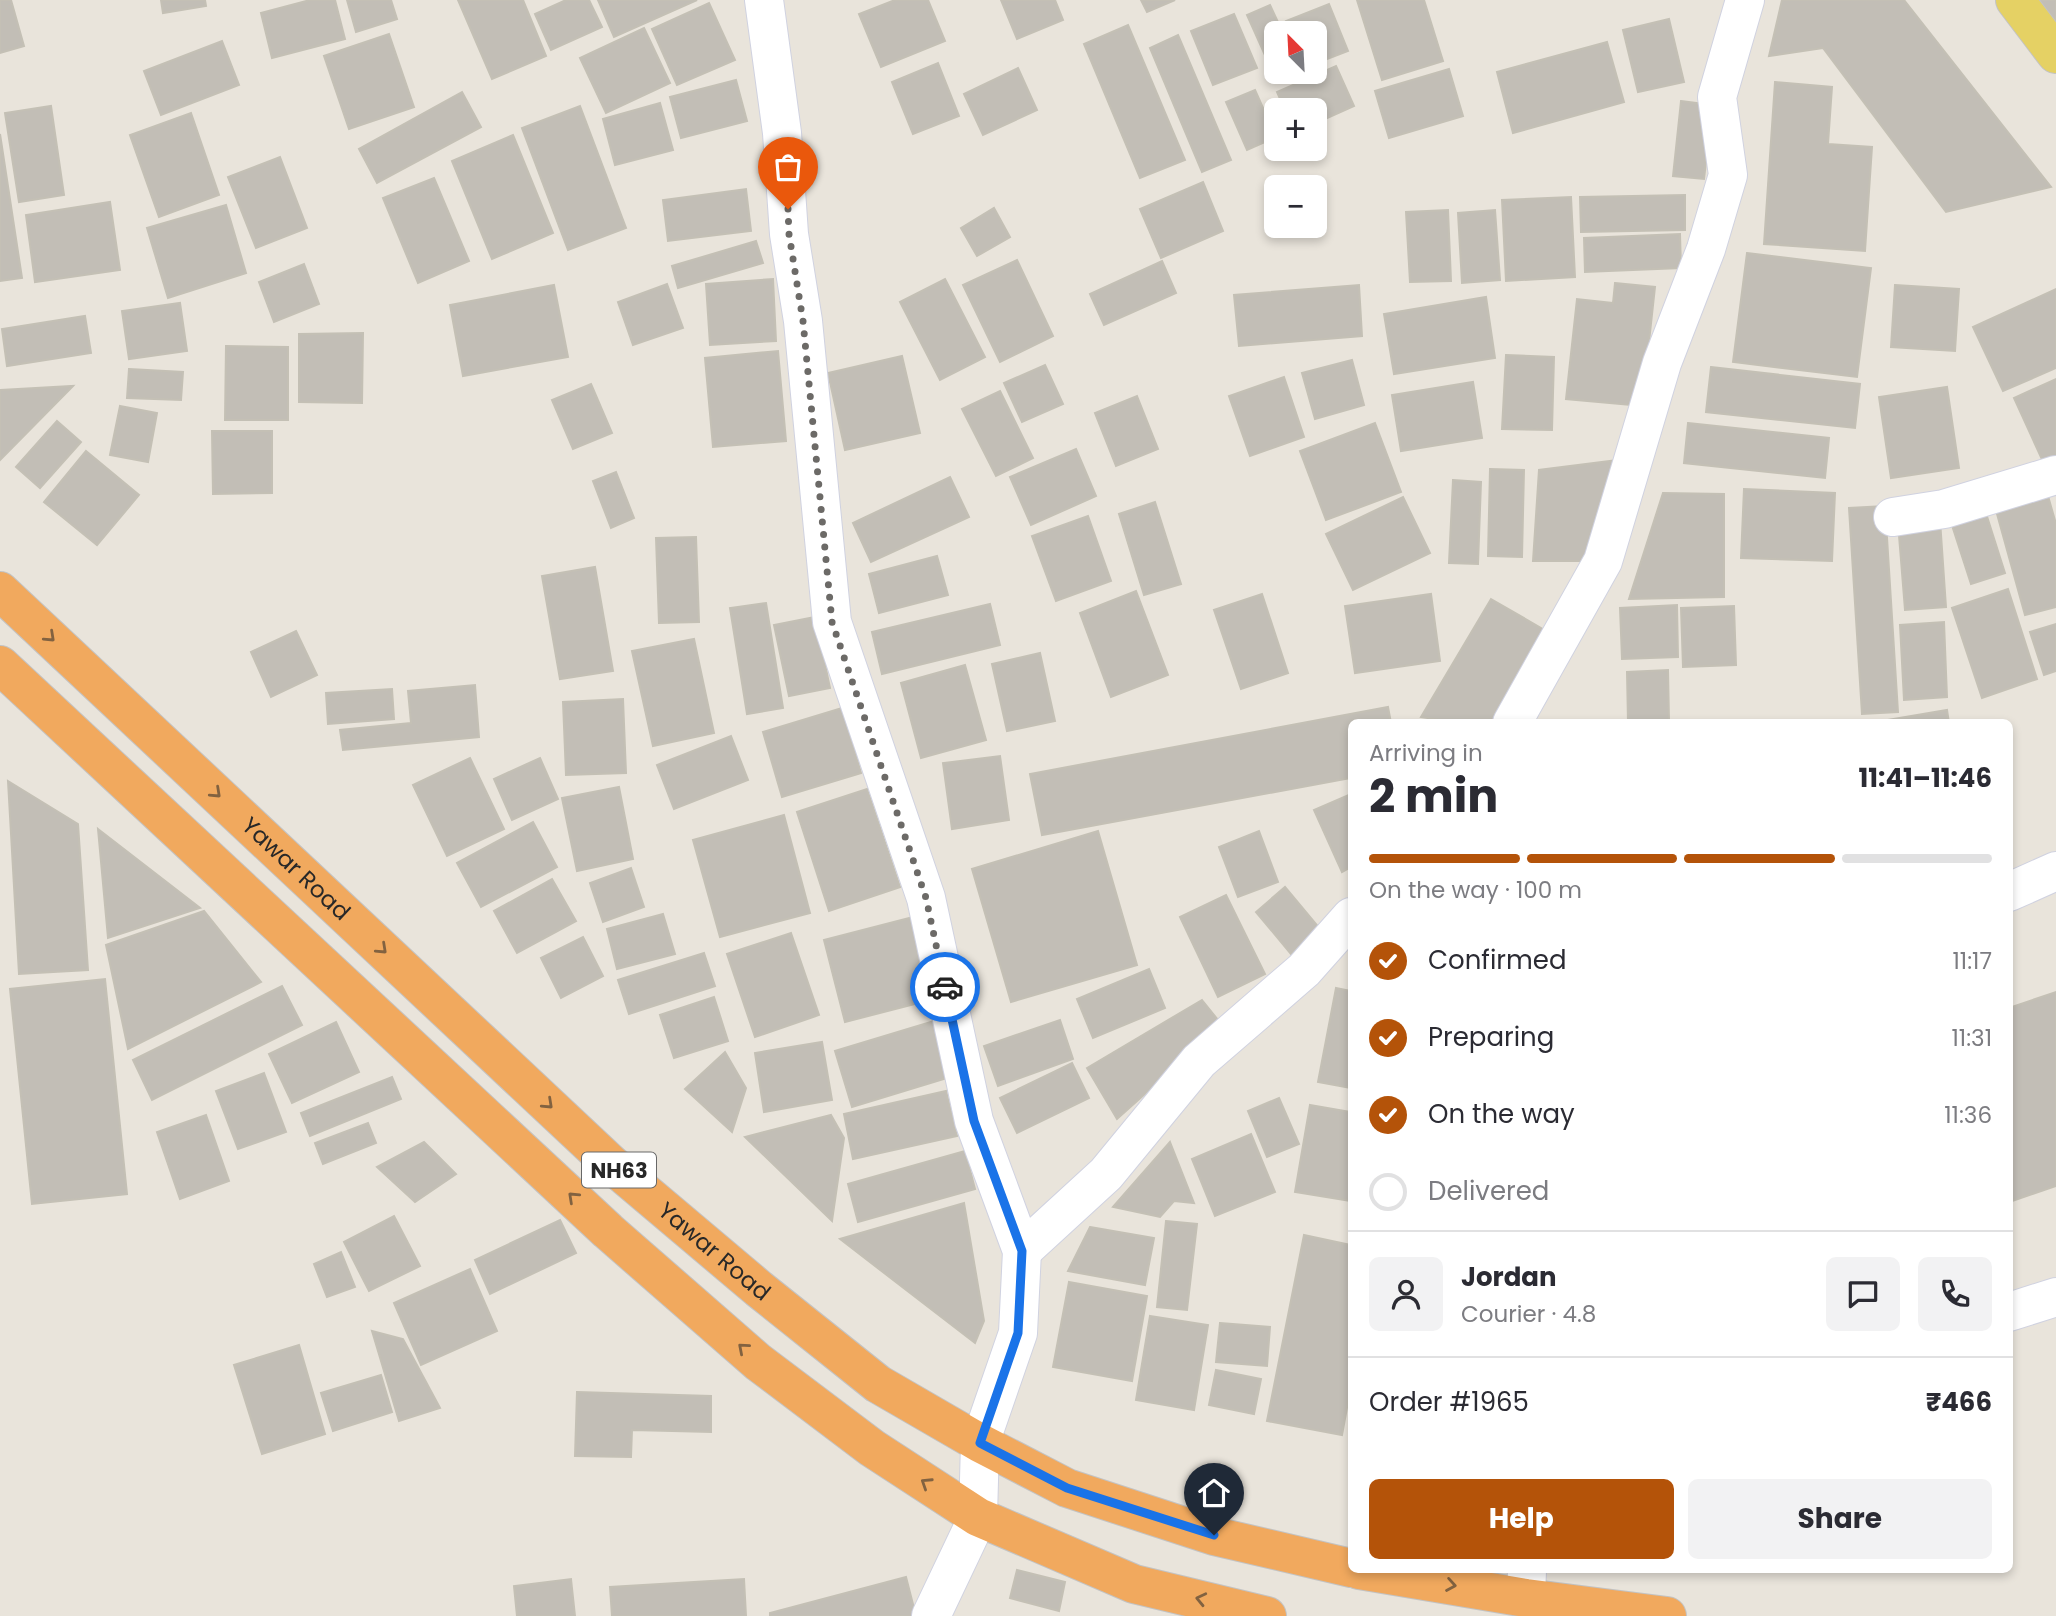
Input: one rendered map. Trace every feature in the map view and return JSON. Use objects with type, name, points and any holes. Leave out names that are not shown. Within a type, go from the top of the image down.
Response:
[{"type":"highway","name":"Yawar Road","points":[[0,591],[611,1164],[759,1289],[878,1384],[980,1443],[1067,1488],[1214,1535],[1348,1567]]},
{"type":"highway","name":"NH63","points":[[0,665],[608,1231],[738,1344],[872,1448],[978,1517],[1134,1584],[1267,1616]]},
{"type":"highway","points":[[1395,1573],[1526,1584],[1667,1616]]},
{"type":"main road","points":[[2015,0],[2056,54]]},
{"type":"street","points":[[764,0],[782,133],[789,234],[803,321],[832,622],[926,898],[974,1121],[1022,1251],[1018,1333],[980,1443],[978,1517],[931,1616]]},
{"type":"street","points":[[1514,719],[1603,561],[1662,363],[1706,249],[1728,175],[1717,97],[1745,0]]},
{"type":"street","points":[[1893,517],[1944,509],[2056,475]]},
{"type":"street","points":[[2013,889],[2056,871]]},
{"type":"street","points":[[1022,1251],[1106,1174],[1199,1061],[1304,970],[1348,920]]},
{"type":"street","points":[[2013,1311],[2056,1297]]},
{"type":"building","points":[[0,0],[11,0],[24,46],[0,53]]},
{"type":"building","points":[[161,0],[205,0],[206,6],[163,13]]},
{"type":"building","points":[[310,0],[335,0],[345,39],[272,58],[261,13]]},
{"type":"building","points":[[347,0],[391,0],[397,19],[356,32]]},
{"type":"building","points":[[458,0],[523,0],[546,56],[492,79]]},
{"type":"building","points":[[566,0],[589,0],[602,27],[551,50],[535,14]]},
{"type":"building","points":[[598,0],[697,0],[614,37]]},
{"type":"building","points":[[895,0],[928,0],[945,41],[881,67],[859,14]]},
{"type":"building","points":[[1001,0],[1055,0],[1063,20],[1017,39]]},
{"type":"building","points":[[1141,0],[1175,0],[1147,12]]},
{"type":"building","points":[[1357,0],[1424,0],[1443,61],[1382,80]]},
{"type":"building","points":[[1782,0],[1904,0],[2051,187],[1946,212],[1823,48],[1769,56]]},
{"type":"building","points":[[2036,0],[2056,0],[2056,32]]},
{"type":"building","points":[[709,3],[735,60],[677,85],[652,29]]},
{"type":"building","points":[[1329,4],[1348,51],[1327,59],[1327,21],[1286,21]]},
{"type":"building","points":[[1270,5],[1277,21],[1264,21],[1264,53],[1247,15]]},
{"type":"building","points":[[1234,14],[1257,68],[1213,85],[1191,31]]},
{"type":"building","points":[[1669,19],[1684,82],[1638,92],[1623,30]]},
{"type":"building","points":[[1128,25],[1185,160],[1140,178],[1084,44]]},
{"type":"building","points":[[644,28],[670,83],[606,113],[580,58]]},
{"type":"building","points":[[389,34],[414,107],[349,129],[324,56]]},
{"type":"building","points":[[1178,35],[1231,160],[1202,172],[1150,48]]},
{"type":"building","points":[[222,41],[239,85],[161,115],[144,71]]},
{"type":"building","points":[[1607,42],[1624,102],[1513,133],[1497,72]]},
{"type":"building","points":[[938,63],[959,116],[913,134],[892,82]]},
{"type":"building","points":[[1336,66],[1354,106],[1327,118],[1327,98],[1280,98],[1277,92],[1295,84],[1327,84],[1327,70]]},
{"type":"building","points":[[1018,68],[1037,110],[983,135],[964,94]]},
{"type":"building","points":[[1449,69],[1463,116],[1389,138],[1375,91]]},
{"type":"building","points":[[736,80],[747,121],[681,138],[670,97]]},
{"type":"building","points":[[1775,82],[1832,87],[1828,144],[1872,147],[1865,251],[1764,244]]},
{"type":"building","points":[[1255,90],[1264,110],[1264,142],[1247,150],[1226,102]]},
{"type":"building","points":[[462,92],[481,127],[377,183],[359,149]]},
{"type":"building","points":[[1681,101],[1713,105],[1704,179],[1673,176]]},
{"type":"building","points":[[660,103],[673,150],[615,165],[603,119]]},
{"type":"building","points":[[51,106],[64,195],[19,202],[5,113]]},
{"type":"building","points":[[580,106],[626,228],[568,250],[522,128]]},
{"type":"building","points":[[191,113],[219,195],[159,217],[130,135]]},
{"type":"building","points":[[0,134],[22,278],[0,281]]},
{"type":"building","points":[[513,135],[553,233],[492,259],[452,161]]},
{"type":"building","points":[[280,157],[307,228],[256,248],[228,177]]},
{"type":"building","points":[[434,178],[469,261],[418,283],[383,198]]},
{"type":"building","points":[[1203,182],[1223,231],[1161,258],[1140,209]]},
{"type":"building","points":[[746,189],[751,231],[668,241],[663,200]]},
{"type":"building","points":[[1685,195],[1685,230],[1581,232],[1580,197]]},
{"type":"building","points":[[1571,197],[1575,277],[1506,281],[1502,200]]},
{"type":"building","points":[[110,202],[120,270],[35,282],[26,215]]},
{"type":"building","points":[[226,205],[246,273],[168,298],[147,228]]},
{"type":"building","points":[[994,208],[1010,237],[977,256],[961,228]]},
{"type":"building","points":[[1448,210],[1451,281],[1410,282],[1406,212]]},
{"type":"building","points":[[1495,210],[1500,280],[1462,283],[1458,213]]},
{"type":"building","points":[[1680,234],[1681,268],[1585,272],[1584,238]]},
{"type":"building","points":[[756,241],[763,263],[678,288],[672,266]]},
{"type":"building","points":[[1747,253],[1871,268],[1857,377],[1733,362]]},
{"type":"building","points":[[1017,260],[1053,336],[1000,362],[963,285]]},
{"type":"building","points":[[1162,261],[1176,293],[1104,325],[1090,294]]},
{"type":"building","points":[[304,264],[319,304],[274,322],[259,282]]},
{"type":"building","points":[[773,279],[776,341],[710,345],[706,284]]},
{"type":"building","points":[[945,279],[985,357],[940,380],[900,302]]},
{"type":"building","points":[[1615,283],[1655,287],[1642,406],[1566,399],[1577,299],[1613,303]]},
{"type":"building","points":[[667,284],[683,328],[633,345],[618,302]]},
{"type":"building","points":[[554,285],[568,357],[463,376],[450,305]]},
{"type":"building","points":[[1359,285],[1362,336],[1239,346],[1234,295]]},
{"type":"building","points":[[1895,285],[1959,289],[1955,351],[1891,347]]},
{"type":"building","points":[[2056,289],[2056,368],[2003,391],[1973,327]]},
{"type":"building","points":[[1486,297],[1495,358],[1394,374],[1384,314]]},
{"type":"building","points":[[180,303],[187,351],[129,359],[122,311]]},
{"type":"building","points":[[85,316],[91,353],[7,366],[2,329]]},
{"type":"building","points":[[363,333],[362,403],[299,402],[299,334]]},
{"type":"building","points":[[226,346],[288,347],[288,420],[225,420]]},
{"type":"building","points":[[778,351],[786,441],[713,447],[705,358]]},
{"type":"building","points":[[1506,355],[1554,357],[1552,430],[1502,429]]},
{"type":"building","points":[[902,356],[920,433],[845,450],[828,373]]},
{"type":"building","points":[[1352,360],[1364,405],[1315,419],[1302,373]]},
{"type":"building","points":[[1045,365],[1063,404],[1022,422],[1004,383]]},
{"type":"building","points":[[1711,367],[1860,384],[1855,428],[1706,412]]},
{"type":"building","points":[[129,369],[183,372],[181,400],[127,398]]},
{"type":"building","points":[[1284,377],[1304,437],[1250,456],[1229,396]]},
{"type":"building","points":[[2056,379],[2056,461],[2045,466],[2014,398]]},
{"type":"building","points":[[1473,382],[1482,438],[1401,451],[1392,395]]},
{"type":"building","points":[[591,384],[612,433],[573,449],[552,400]]},
{"type":"building","points":[[73,386],[0,460],[0,390]]},
{"type":"building","points":[[1947,387],[1959,468],[1891,478],[1879,397]]},
{"type":"building","points":[[1000,391],[1033,458],[996,476],[962,409]]},
{"type":"building","points":[[1137,396],[1158,449],[1116,466],[1095,413]]},
{"type":"building","points":[[120,406],[157,413],[148,462],[110,455]]},
{"type":"building","points":[[57,421],[81,442],[40,488],[16,467]]},
{"type":"building","points":[[1375,423],[1401,492],[1326,520],[1300,451]]},
{"type":"building","points":[[1688,423],[1829,438],[1825,478],[1684,463]]},
{"type":"building","points":[[212,431],[272,431],[272,493],[213,494]]},
{"type":"building","points":[[1076,449],[1096,496],[1031,525],[1010,477]]},
{"type":"building","points":[[86,451],[139,495],[97,545],[44,502]]},
{"type":"building","points":[[1618,460],[1584,561],[1533,561],[1539,470]]},
{"type":"building","points":[[1490,469],[1524,470],[1522,557],[1488,556]]},
{"type":"building","points":[[616,472],[634,518],[611,528],[593,481]]},
{"type":"building","points":[[950,477],[969,517],[871,562],[853,523]]},
{"type":"building","points":[[1453,480],[1481,482],[1478,564],[1449,563]]},
{"type":"building","points":[[1744,489],[1835,493],[1832,561],[1741,558]]},
{"type":"building","points":[[2046,489],[2056,524],[2056,607],[2025,615],[1994,503]]},
{"type":"building","points":[[1663,493],[1724,494],[1724,597],[1629,599]]},
{"type":"building","points":[[1403,497],[1430,553],[1353,590],[1326,534]]},
{"type":"building","points":[[1155,502],[1181,584],[1144,595],[1119,514]]},
{"type":"building","points":[[1885,506],[1898,712],[1862,714],[1849,508]]},
{"type":"building","points":[[1984,507],[2005,573],[1971,584],[1950,519]]},
{"type":"building","points":[[1088,516],[1111,581],[1056,601],[1032,536]]},
{"type":"building","points":[[1940,520],[1946,607],[1905,610],[1898,523]]},
{"type":"building","points":[[696,537],[699,622],[659,623],[656,538]]},
{"type":"building","points":[[937,556],[948,595],[879,613],[869,574]]},
{"type":"building","points":[[595,567],[613,671],[560,679],[542,576]]},
{"type":"building","points":[[2008,589],[2037,679],[1982,698],[1952,608]]},
{"type":"building","points":[[1136,591],[1168,675],[1111,697],[1080,613]]},
{"type":"building","points":[[1262,594],[1288,673],[1241,689],[1214,610]]},
{"type":"building","points":[[1431,594],[1440,661],[1355,673],[1345,606]]},
{"type":"building","points":[[1491,599],[1548,632],[1499,719],[1421,717]]},
{"type":"building","points":[[766,603],[783,708],[747,714],[730,608]]},
{"type":"building","points":[[990,604],[1000,645],[882,674],[872,632]]},
{"type":"building","points":[[1677,605],[1678,657],[1622,659],[1620,608]]},
{"type":"building","points":[[1734,606],[1736,665],[1683,667],[1681,608]]},
{"type":"building","points":[[815,617],[830,688],[789,696],[774,625]]},
{"type":"building","points":[[1944,622],[1947,697],[1904,700],[1900,625]]},
{"type":"building","points":[[2056,624],[2056,671],[2044,675],[2030,632]]},
{"type":"building","points":[[296,631],[317,675],[271,697],[251,652]]},
{"type":"building","points":[[694,639],[714,733],[653,746],[632,651]]},
{"type":"building","points":[[1040,653],[1055,721],[1007,731],[992,664]]},
{"type":"building","points":[[965,665],[986,740],[921,758],[901,683]]},
{"type":"building","points":[[1668,670],[1669,719],[1628,719],[1627,672]]},
{"type":"building","points":[[475,685],[479,737],[343,750],[340,730],[411,723],[408,691]]},
{"type":"building","points":[[392,689],[394,719],[328,724],[326,693]]},
{"type":"building","points":[[623,699],[626,773],[566,775],[563,702]]},
{"type":"building","points":[[1388,707],[1390,719],[1348,719],[1348,779],[1042,835],[1030,774]]},
{"type":"building","points":[[842,708],[861,773],[782,797],[763,732]]},
{"type":"building","points":[[1947,710],[1948,719],[1894,719]]},
{"type":"building","points":[[731,736],[748,780],[674,809],[657,765]]},
{"type":"building","points":[[1000,756],[1009,820],[952,829],[943,763]]},
{"type":"building","points":[[470,758],[504,829],[447,856],[413,785]]},
{"type":"building","points":[[540,758],[558,799],[512,820],[494,779]]},
{"type":"building","points":[[8,781],[78,824],[88,970],[19,974]]},
{"type":"building","points":[[619,787],[633,859],[577,871],[562,798]]},
{"type":"building","points":[[867,789],[900,887],[829,911],[797,812]]},
{"type":"building","points":[[1348,795],[1348,869],[1342,872],[1314,810]]},
{"type":"building","points":[[784,815],[810,913],[720,937],[693,840]]},
{"type":"building","points":[[533,822],[557,867],[481,907],[457,863]]},
{"type":"building","points":[[98,829],[200,908],[108,938]]},
{"type":"building","points":[[1098,831],[1137,965],[1011,1002],[972,869]]},
{"type":"building","points":[[1259,831],[1278,882],[1238,897],[1219,847]]},
{"type":"building","points":[[631,868],[644,907],[603,922],[590,883]]},
{"type":"building","points":[[552,879],[576,921],[517,953],[494,911]]},
{"type":"building","points":[[1285,887],[1320,929],[1291,954],[1256,912]]},
{"type":"building","points":[[1226,895],[1265,974],[1218,997],[1180,917]]},
{"type":"building","points":[[204,911],[261,982],[128,1049],[106,945]]},
{"type":"building","points":[[663,914],[675,954],[617,969],[607,929]]},
{"type":"building","points":[[917,916],[938,998],[845,1022],[824,940]]},
{"type":"building","points":[[791,933],[819,1015],[755,1037],[727,954]]},
{"type":"building","points":[[583,937],[603,976],[561,998],[541,958]]},
{"type":"building","points":[[704,953],[715,986],[629,1014],[618,980]]},
{"type":"building","points":[[1149,969],[1165,1008],[1093,1038],[1077,999]]},
{"type":"building","points":[[105,979],[127,1194],[32,1204],[10,989]]},
{"type":"building","points":[[282,986],[302,1025],[152,1100],[133,1060]]},
{"type":"building","points":[[1336,988],[1348,990],[1348,1087],[1318,1082]]},
{"type":"building","points":[[2056,992],[2056,1186],[2013,1201],[2013,1007]]},
{"type":"building","points":[[714,997],[728,1041],[674,1058],[660,1015]]},
{"type":"building","points":[[1202,1000],[1222,1025],[1117,1119],[1087,1068]]},
{"type":"building","points":[[1060,1020],[1073,1059],[998,1086],[984,1046]]},
{"type":"building","points":[[934,1021],[950,1077],[852,1107],[835,1051]]},
{"type":"building","points":[[336,1022],[359,1072],[292,1103],[269,1054]]},
{"type":"building","points":[[822,1042],[832,1100],[764,1112],[755,1053]]},
{"type":"building","points":[[725,1052],[746,1088],[732,1132],[685,1089]]},
{"type":"building","points":[[1072,1063],[1089,1098],[1017,1133],[1000,1098]]},
{"type":"building","points":[[264,1073],[286,1132],[238,1149],[216,1091]]},
{"type":"building","points":[[392,1077],[401,1099],[310,1136],[301,1113]]},
{"type":"building","points":[[946,1091],[957,1136],[853,1159],[844,1114]]},
{"type":"building","points":[[1279,1098],[1299,1144],[1267,1157],[1248,1111]]},
{"type":"building","points":[[1310,1105],[1348,1111],[1348,1201],[1295,1192]]},
{"type":"building","points":[[206,1115],[229,1181],[180,1199],[157,1132]]},
{"type":"building","points":[[831,1115],[844,1138],[832,1221],[745,1137]]},
{"type":"building","points":[[368,1123],[376,1143],[323,1164],[315,1143]]},
{"type":"building","points":[[1251,1134],[1275,1192],[1215,1216],[1192,1159]]},
{"type":"building","points":[[424,1142],[456,1174],[415,1202],[377,1167]]},
{"type":"building","points":[[1170,1142],[1194,1203],[1174,1201],[1160,1217],[1113,1207]]},
{"type":"building","points":[[965,1151],[975,1189],[858,1222],[848,1184]]},
{"type":"building","points":[[964,1203],[984,1321],[975,1343],[840,1239]]},
{"type":"building","points":[[394,1216],[420,1266],[369,1291],[344,1242]]},
{"type":"building","points":[[560,1220],[576,1253],[490,1294],[475,1260]]},
{"type":"building","points":[[1166,1221],[1197,1224],[1187,1310],[1157,1307]]},
{"type":"building","points":[[1090,1227],[1154,1238],[1145,1285],[1068,1271]]},
{"type":"building","points":[[1304,1235],[1348,1244],[1348,1402],[1342,1435],[1267,1421]]},
{"type":"building","points":[[341,1252],[355,1287],[327,1297],[314,1264]]},
{"type":"building","points":[[470,1269],[497,1331],[421,1365],[394,1303]]},
{"type":"building","points":[[1069,1282],[1147,1296],[1132,1381],[1053,1367]]},
{"type":"building","points":[[1150,1316],[1208,1325],[1194,1410],[1136,1400]]},
{"type":"building","points":[[1220,1323],[1270,1327],[1267,1366],[1216,1362]]},
{"type":"building","points":[[372,1331],[403,1339],[440,1408],[399,1421]]},
{"type":"building","points":[[299,1345],[325,1434],[262,1454],[234,1365]]},
{"type":"building","points":[[1216,1370],[1261,1379],[1254,1414],[1209,1405]]},
{"type":"building","points":[[381,1375],[392,1412],[333,1431],[321,1393]]},
{"type":"building","points":[[577,1392],[711,1396],[711,1432],[632,1430],[631,1457],[575,1456]]},
{"type":"building","points":[[1017,1570],[1065,1582],[1059,1611],[1010,1598]]},
{"type":"building","points":[[906,1577],[916,1616],[770,1616],[770,1613]]},
{"type":"building","points":[[571,1579],[575,1616],[517,1616],[514,1586]]},
{"type":"building","points":[[744,1579],[746,1616],[612,1616],[610,1587]]},
{"type":"way so far","points":[[788,209],[789,234],[803,321],[832,622],[926,898],[945,987]]},
{"type":"route","points":[[945,987],[974,1121],[1022,1251],[1018,1333],[980,1443],[1067,1488],[1214,1535]]}]
